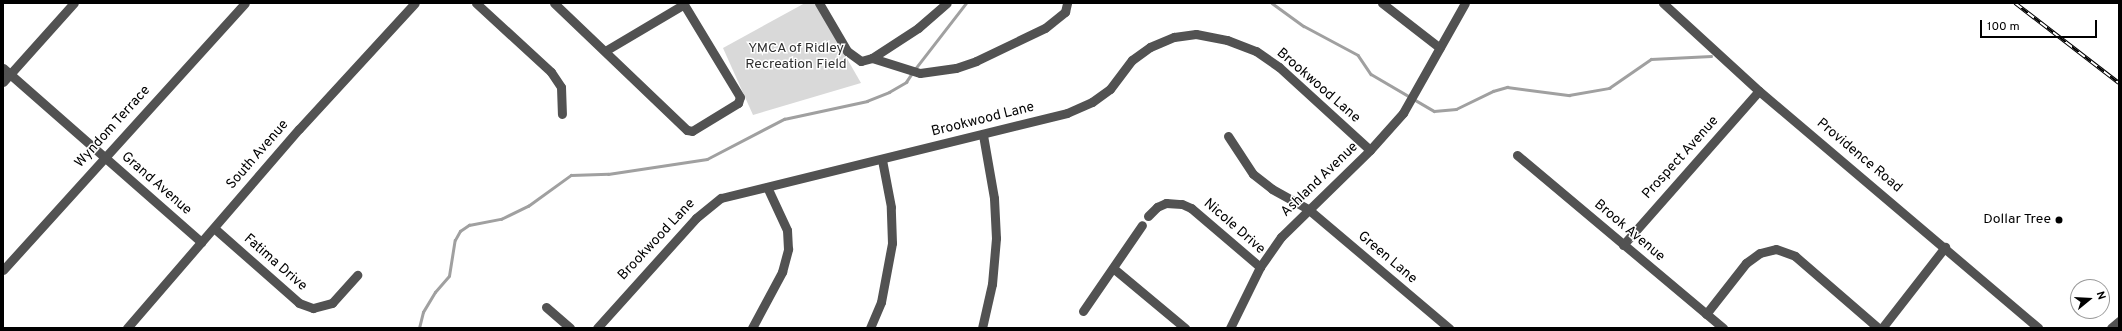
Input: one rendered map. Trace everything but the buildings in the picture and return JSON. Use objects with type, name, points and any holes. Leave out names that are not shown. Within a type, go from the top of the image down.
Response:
[{"type":"street","points":[[3,82],[74,3]]},
{"type":"street","name":"Wyndom Terrace","points":[[3,270],[245,3]]},
{"type":"street","points":[[402,3],[412,6]]},
{"type":"street","points":[[476,3],[551,72],[561,87],[562,114]]},
{"type":"street","points":[[554,3],[687,130],[698,128],[738,103],[740,97],[684,3],[605,51]]},
{"type":"street","points":[[819,3],[847,51],[854,59],[860,61],[872,58],[918,28],[947,3]]},
{"type":"street","points":[[872,58],[909,71],[920,73],[956,68],[1013,44],[1046,28],[1065,12],[1067,3]]},
{"type":"street","points":[[1382,3],[1440,48]]},
{"type":"street","name":"Ashland Avenue","points":[[1230,328],[1260,267],[1281,237],[1370,150],[1403,113],[1465,3]]},
{"type":"street","name":"Providence Road","points":[[1664,3],[1759,91],[1945,247],[2038,328]]},
{"type":"street","name":"South Avenue","points":[[127,328],[299,130],[412,6]]},
{"type":"street","name":"Brookwood Lane","points":[[597,328],[705,209],[721,198],[882,160],[1067,113],[1092,102],[1110,89],[1132,60],[1150,47],[1174,37],[1196,34],[1227,40],[1256,50],[1279,67],[1370,150]]},
{"type":"street","name":"Grand Avenue","points":[[3,68],[201,242]]},
{"type":"street","name":"Prospect Avenue","points":[[1623,245],[1759,91]]},
{"type":"street","points":[[982,328],[992,284],[996,238],[994,198],[983,135]]},
{"type":"street","name":"Green Lane","points":[[1228,136],[1253,174],[1272,189],[1308,209],[1449,328]]},
{"type":"street","name":"Brook Avenue","points":[[1517,155],[1723,328]]},
{"type":"street","points":[[870,328],[881,302],[892,243],[891,207],[882,160]]},
{"type":"street","points":[[752,328],[782,272],[788,249],[787,230],[768,186]]},
{"type":"street","name":"Nicole Drive","points":[[1148,216],[1157,206],[1166,203],[1182,204],[1191,208],[1260,267]]},
{"type":"street","points":[[1083,310],[1142,225]]},
{"type":"street","name":"Fatima Drive","points":[[214,228],[299,303],[313,308],[332,303],[357,275]]},
{"type":"street","points":[[1882,328],[1945,247]]},
{"type":"street","points":[[1706,314],[1746,263],[1760,254],[1776,249],[1795,256],[1878,328]]},
{"type":"street","points":[[1113,268],[1185,328]]},
{"type":"street","points":[[546,307],[570,328]]},
{"type":"street","points":[[2111,328],[2119,321]]},
{"type":"green space","name":"YMCA of Ridley Recreation Field","points":[[805,3],[815,3],[861,83],[753,115],[723,48]]},
{"type":"waterway","points":[[915,69],[966,3]]},
{"type":"waterway","points":[[1272,3],[1304,26],[1358,55],[1371,74],[1434,111],[1456,109],[1493,91],[1507,87],[1569,95],[1609,88],[1651,59],[1711,56]]},
{"type":"waterway","points":[[419,328],[423,312],[435,292],[449,276],[455,240],[460,231],[469,225],[501,219],[528,206],[571,175],[608,174],[707,159],[784,119],[867,101],[889,92],[906,82],[912,73]]},
{"type":"railway","points":[[2015,3],[2119,83]]},
{"type":"place","name":"Dollar Tree","points":[[2059,220]]}]
